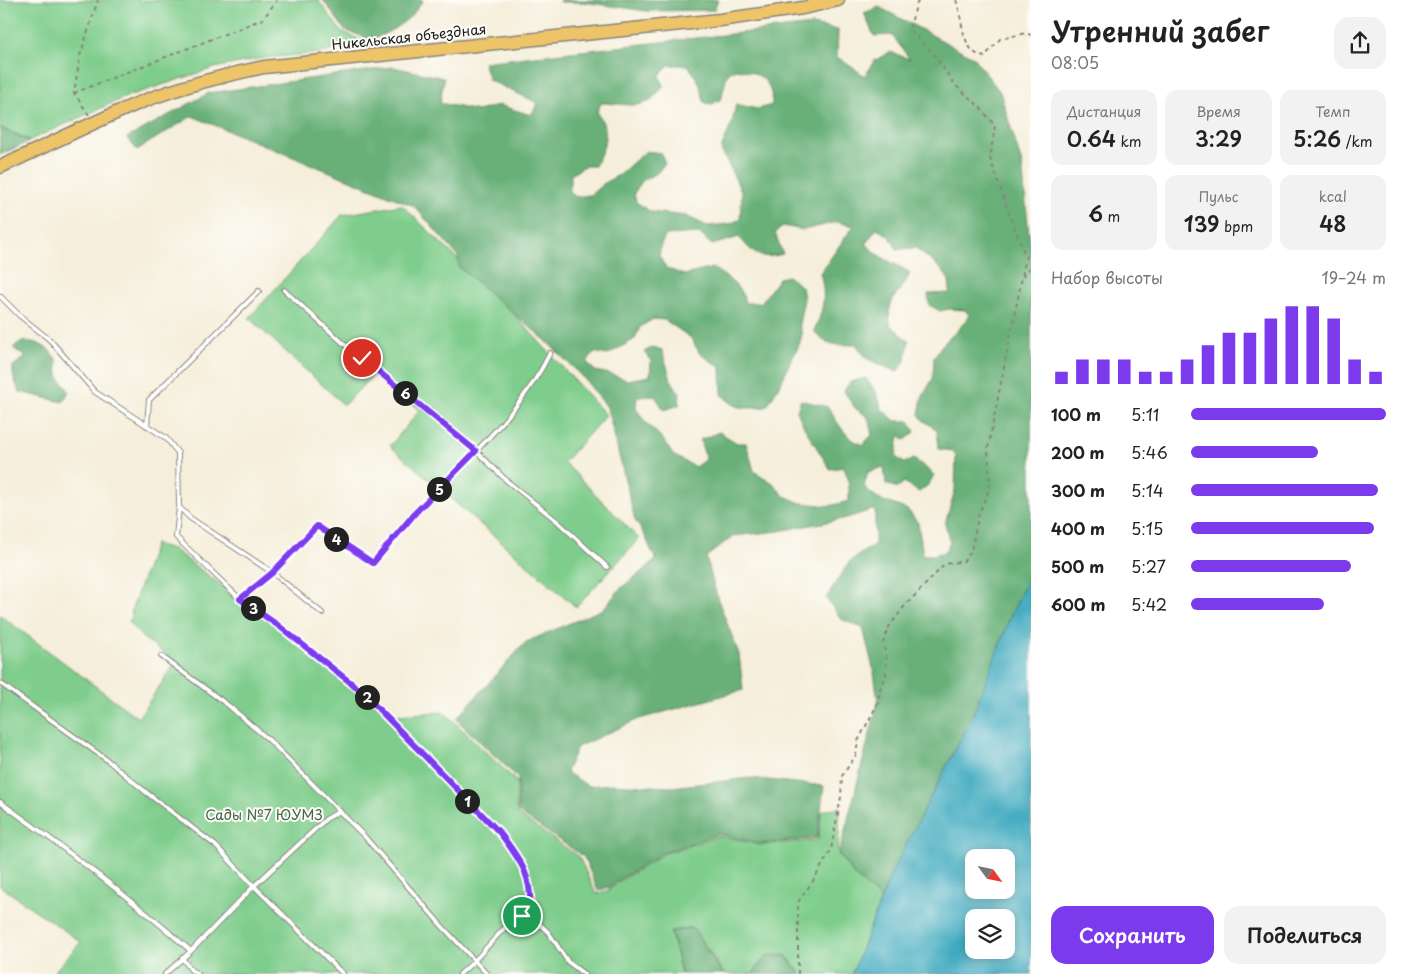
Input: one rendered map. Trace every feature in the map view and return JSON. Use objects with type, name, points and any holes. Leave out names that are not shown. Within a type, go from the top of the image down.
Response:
[{"type":"main road","name":"Никельская объездная","points":[[0,168],[126,108],[219,77],[264,68],[720,20],[803,8],[838,0]]},
{"type":"lane","points":[[284,290],[362,358],[476,451],[507,481],[557,521],[607,567]]},
{"type":"lane","points":[[147,426],[149,400],[260,291]]},
{"type":"lane","points":[[0,296],[20,316],[50,340],[95,392],[166,438],[178,453],[179,506],[176,537],[240,599],[279,626],[360,690],[500,833],[516,854],[527,874],[531,898],[530,915],[549,933],[568,962],[584,974]]},
{"type":"lane","points":[[240,599],[272,573],[317,526],[373,563],[416,512],[512,412],[540,373],[550,353]]},
{"type":"lane","points":[[179,506],[190,518],[272,573],[322,614]]},
{"type":"lane","points":[[161,656],[220,698],[252,725],[380,853],[431,914],[487,974]]},
{"type":"lane","points":[[0,683],[107,760],[208,839],[344,974]]},
{"type":"lane","points":[[0,802],[71,853],[140,907],[191,951]]},
{"type":"lane","points":[[165,974],[191,951],[254,886],[326,819],[340,811]]},
{"type":"lane","points":[[460,974],[503,928],[522,916],[530,915]]},
{"type":"lane","points":[[182,958],[191,970],[198,974]]},
{"type":"path","points":[[94,123],[74,93],[80,56],[98,0]]},
{"type":"path","points":[[74,93],[263,19],[277,0]]},
{"type":"path","points":[[798,974],[798,902],[831,850],[841,797],[842,776],[856,755],[858,741],[878,702],[880,689],[886,674],[886,655],[883,643],[889,627],[903,608],[945,564],[964,561],[971,551],[979,513],[990,488],[988,448],[1026,257],[990,158],[995,126],[980,107],[954,84],[934,54],[909,29],[917,3],[920,0]]},
{"type":"path","points":[[956,0],[960,10],[963,32],[972,51],[984,58],[1000,39],[1026,33],[1031,35]]},
{"type":"path","points":[[1021,279],[1031,265]]},
{"type":"green space","points":[[0,0],[318,0],[341,31],[365,42],[322,53],[264,58],[214,68],[128,96],[30,140],[0,127]]},
{"type":"green space","points":[[323,0],[423,0],[401,24],[372,40],[345,30]]},
{"type":"green space","points":[[559,0],[718,0],[714,10],[647,11],[583,2],[560,2]]},
{"type":"green space","points":[[879,7],[973,57],[1000,92],[1022,164],[1031,254],[1031,572],[1011,615],[972,717],[891,874],[881,899],[855,876],[839,854],[878,702],[874,672],[863,628],[841,619],[826,598],[850,561],[875,544],[875,509],[843,519],[779,531],[733,536],[706,557],[718,600],[739,654],[743,690],[639,719],[577,747],[566,772],[588,786],[611,784],[671,787],[750,778],[824,786],[817,838],[760,844],[719,834],[662,853],[608,887],[598,891],[584,857],[518,812],[518,778],[456,719],[526,642],[603,609],[621,588],[656,560],[635,520],[607,407],[582,376],[544,339],[459,267],[458,256],[414,206],[192,116],[137,150],[127,138],[209,93],[393,67],[444,78],[440,103],[478,111],[499,105],[531,115],[538,103],[489,80],[483,62],[812,25],[838,30],[837,57],[865,76],[874,61],[890,52],[910,59],[892,35],[874,36],[864,13]],"holes":[[[669,65],[688,65],[700,84],[704,102],[711,105],[721,99],[727,75],[735,69],[757,75],[767,83],[770,89],[772,105],[757,109],[736,104],[732,123],[721,149],[742,193],[740,219],[730,224],[707,226],[686,216],[651,212],[636,202],[634,193],[643,180],[657,173],[665,163],[661,153],[646,151],[619,175],[606,182],[590,195],[576,197],[569,190],[571,175],[584,166],[595,166],[602,151],[605,133],[604,126],[597,112],[601,103],[637,105],[650,100],[664,85],[659,76]],[[837,222],[854,226],[820,273],[823,302],[814,330],[822,339],[838,345],[856,344],[866,358],[897,372],[905,361],[909,341],[890,325],[889,315],[892,302],[910,273],[875,253],[866,243],[877,228],[890,237],[897,249],[916,248],[941,269],[949,280],[950,293],[928,294],[929,305],[940,311],[949,309],[965,310],[969,315],[960,328],[942,345],[934,357],[933,378],[922,398],[919,414],[923,420],[937,430],[938,449],[953,451],[956,455],[955,490],[945,524],[950,542],[945,552],[923,555],[918,523],[908,510],[881,500],[864,486],[868,472],[884,467],[886,484],[898,488],[904,482],[919,492],[928,485],[934,475],[914,459],[904,463],[896,457],[899,435],[905,440],[915,432],[909,421],[895,421],[882,409],[876,392],[866,378],[850,382],[844,391],[855,408],[868,417],[872,435],[862,445],[846,434],[828,407],[801,400],[797,411],[804,427],[830,469],[844,467],[849,481],[849,501],[830,506],[801,503],[784,496],[773,483],[754,471],[746,443],[737,443],[719,432],[700,440],[706,459],[695,467],[673,455],[662,438],[645,422],[636,408],[637,397],[655,396],[664,410],[679,405],[680,394],[671,380],[662,350],[653,347],[644,352],[651,361],[650,376],[627,380],[595,371],[587,362],[594,352],[607,355],[635,339],[640,327],[653,319],[665,320],[691,338],[700,354],[721,367],[722,395],[737,406],[766,407],[781,383],[798,348],[802,335],[799,324],[804,299],[802,287],[788,276],[779,278],[761,303],[745,303],[737,287],[713,268],[684,275],[666,268],[659,256],[661,244],[666,235],[699,233],[712,245],[739,237],[753,252],[762,256],[775,256],[783,254],[775,233],[784,226],[803,230]]]},
{"type":"green space","points":[[0,128],[30,141],[0,155]]},
{"type":"green space","points":[[402,205],[513,313],[606,415],[564,462],[639,539],[576,607],[390,446],[420,410],[375,373],[344,405],[249,318],[342,215]]},
{"type":"green space","points":[[26,341],[37,343],[48,349],[57,360],[58,376],[69,391],[63,402],[20,392],[14,379],[13,366],[26,357],[13,348],[17,344]]},
{"type":"green space","name":"Сады №7 ЮУМЗ","points":[[155,544],[173,549],[395,715],[444,712],[517,782],[517,814],[579,857],[596,894],[609,890],[609,888],[663,854],[719,836],[760,845],[818,840],[822,811],[840,807],[838,854],[855,876],[881,899],[852,974],[801,974],[786,955],[767,955],[752,974],[724,974],[693,927],[670,931],[681,974],[52,974],[81,942],[0,886],[0,615],[138,718],[176,662],[143,638],[129,623],[133,606]]},
{"type":"green space","points":[[692,928],[723,974],[682,974],[671,932]]},
{"type":"green space","points":[[767,956],[786,956],[801,974],[753,974]]},
{"type":"water","points":[[1031,572],[1031,974],[852,974],[891,874],[972,717],[1011,615]]},
{"type":"route","points":[[362,358],[476,451],[416,512],[373,563],[317,526],[272,573],[240,599],[279,626],[360,690],[500,833],[516,854],[527,874],[531,898],[530,915],[522,916]]}]
